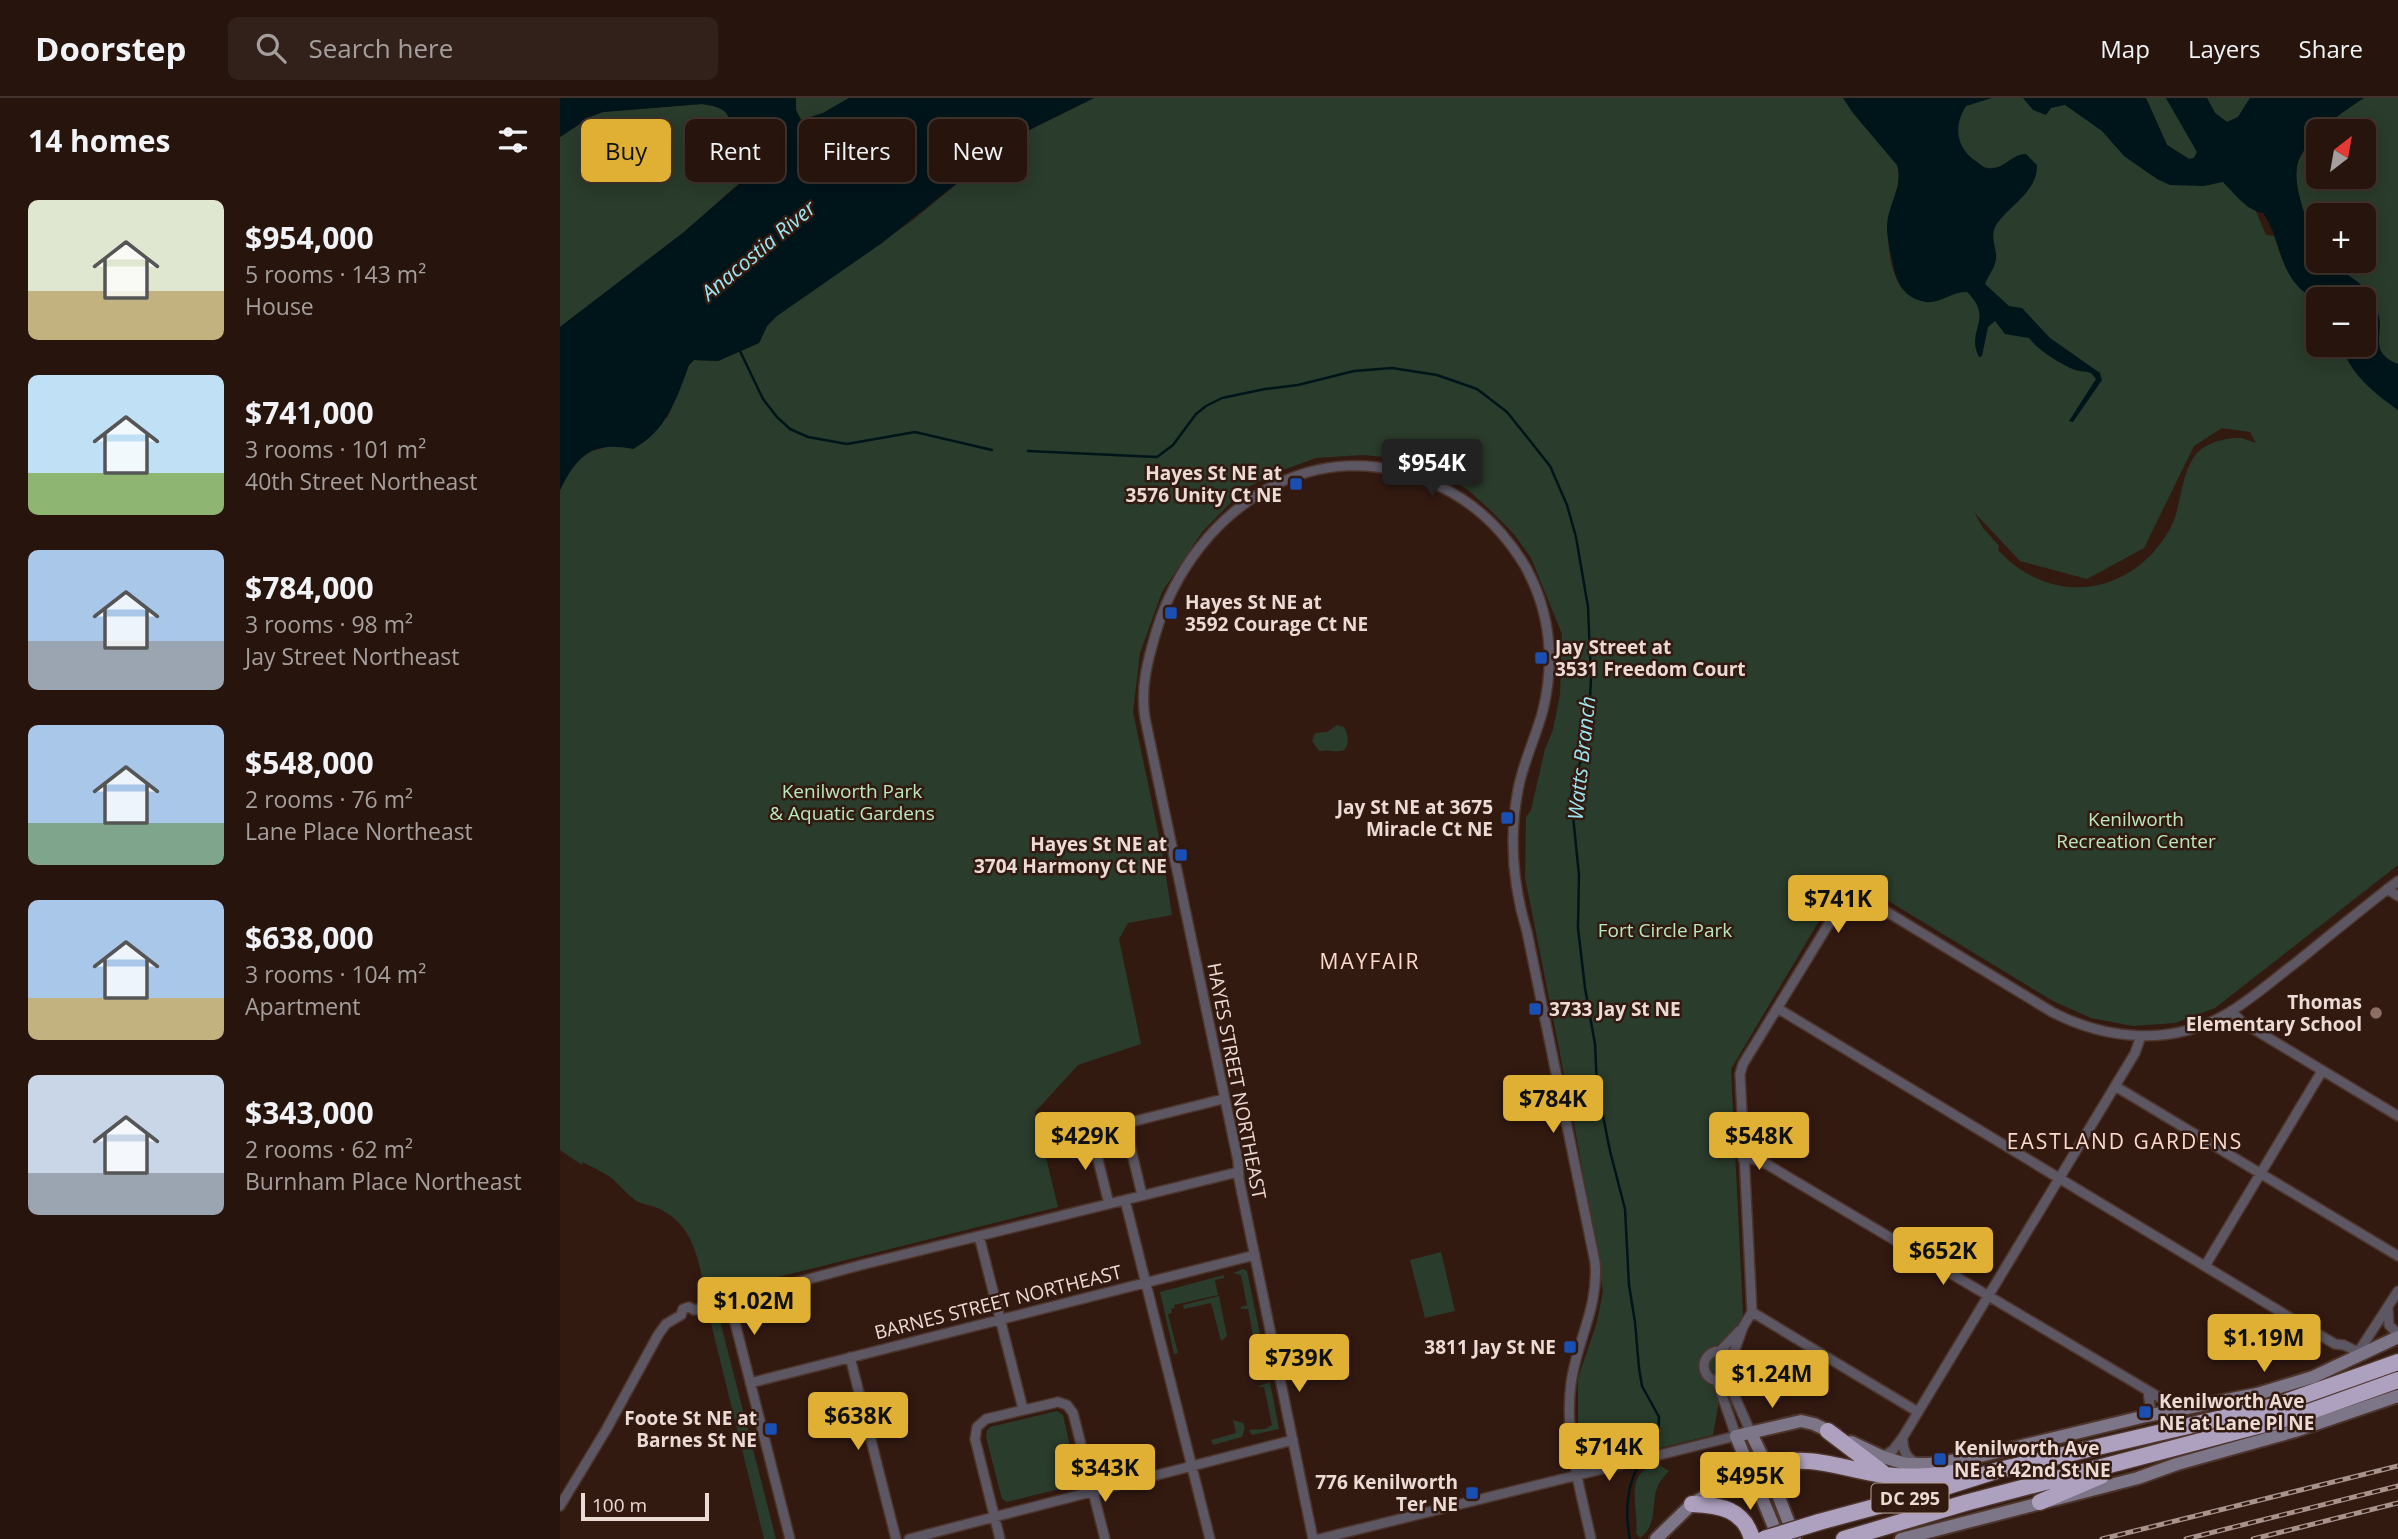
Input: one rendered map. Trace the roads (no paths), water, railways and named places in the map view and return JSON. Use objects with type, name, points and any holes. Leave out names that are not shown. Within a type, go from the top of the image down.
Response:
[{"type":"highway","points":[[2378,1369],[2398,1355]]},
{"type":"highway","name":"DC 295","points":[[1764,1539],[2000,1470],[2274,1406],[2398,1362]]},
{"type":"highway","name":"DC 295","points":[[1844,1539],[1965,1503],[2303,1414],[2398,1380]]},
{"type":"highway","points":[[1828,1431],[1887,1475]]},
{"type":"highway","points":[[2040,1502],[2138,1458]]},
{"type":"highway","points":[[1767,1466],[1794,1459],[1887,1475],[1919,1477],[1973,1470],[2000,1470]]},
{"type":"highway","points":[[1692,1504],[1712,1505],[1733,1511],[1748,1528],[1752,1539]]},
{"type":"main road","points":[[1779,1539],[1736,1436],[1801,1421],[1814,1424],[1883,1457],[1906,1464],[1972,1458],[2146,1416],[2257,1394],[2313,1377],[2398,1336]]},
{"type":"main road","points":[[1901,1539],[2138,1478],[2177,1464],[2305,1428],[2398,1396]]},
{"type":"main road","points":[[1751,1433],[1767,1466],[1795,1539]]},
{"type":"main road","points":[[1656,1539],[1692,1504],[1767,1466]]},
{"type":"street","name":"HAYES STREET NORTHEAST","points":[[1313,1539],[1144,710],[1144,679],[1157,630],[1174,587],[1202,544],[1234,511],[1265,490],[1311,471],[1353,466],[1399,471],[1434,483],[1475,508],[1505,538],[1529,575],[1542,607],[1550,648],[1548,680],[1543,710],[1526,757],[1517,793],[1513,837],[1516,887],[1595,1262],[1594,1302],[1575,1360],[1570,1392],[1570,1439],[1591,1539]]},
{"type":"street","points":[[1722,1380],[1734,1367],[1732,1358],[1743,1327],[1752,1312],[1740,1074],[1743,1064],[1839,905],[1847,897],[1860,897],[2060,1016],[2098,1031],[2141,1036],[2165,1035],[2192,1029],[2231,1011],[2398,881]]},
{"type":"street","points":[[2387,889],[2398,896]]},
{"type":"street","points":[[1777,1008],[2355,1356]]},
{"type":"street","points":[[2231,1011],[2242,1022],[2398,1116]]},
{"type":"street","points":[[1883,1457],[1895,1448],[1903,1437],[2115,1086],[2141,1036]]},
{"type":"street","points":[[2205,1266],[2322,1071]]},
{"type":"street","points":[[2115,1086],[2398,1256]]},
{"type":"street","points":[[1108,1204],[1091,1132],[1223,1099]]},
{"type":"street","points":[[1125,1124],[1142,1195]]},
{"type":"street","points":[[1744,1159],[1760,1160],[2179,1409]]},
{"type":"street","points":[[560,1506],[606,1430],[658,1335],[666,1324],[681,1315],[690,1316],[694,1310],[729,1299],[1238,1172]]},
{"type":"street","points":[[1125,1200],[1210,1539]]},
{"type":"street","points":[[979,1236],[1023,1409]]},
{"type":"street","name":"BARNES STREET NORTHEAST","points":[[750,1383],[1255,1255]]},
{"type":"street","points":[[2355,1356],[2398,1291]]},
{"type":"street","points":[[729,1299],[790,1539]]},
{"type":"street","points":[[2388,1307],[2389,1325],[2398,1336]]},
{"type":"street","points":[[1752,1312],[1918,1412]]},
{"type":"street","points":[[1743,1327],[1720,1351],[1707,1358],[1704,1367],[1708,1376],[1722,1380],[1751,1433]]},
{"type":"street","points":[[2336,1344],[2355,1356]]},
{"type":"street","points":[[1720,1351],[1732,1358]]},
{"type":"street","points":[[850,1357],[896,1539]]},
{"type":"street","points":[[1319,1539],[1736,1436],[1722,1380]]},
{"type":"street","points":[[2146,1416],[2151,1406],[2148,1392]]},
{"type":"street","points":[[1000,1539],[975,1432],[978,1425],[986,1419],[1053,1402],[1063,1403],[1070,1409],[1105,1539]]},
{"type":"street","points":[[1903,1437],[1904,1451],[1919,1464]]},
{"type":"street","points":[[909,1539],[1293,1440]]},
{"type":"water","name":"Anacostia River","points":[[560,98],[796,98],[796,110],[800,119],[799,182],[915,182],[915,119],[804,119],[823,113],[849,98],[1094,98],[1027,131],[1027,119],[929,119],[929,182],[958,182],[882,243],[777,316],[767,326],[759,343],[718,361],[694,360],[689,365],[669,413],[654,433],[633,449],[606,447],[588,453],[573,468],[560,490],[560,327],[684,232],[742,182],[785,182],[785,119],[729,119],[720,109],[702,104],[603,112],[581,119],[581,123],[560,137]]},
{"type":"water","points":[[1843,98],[1992,98],[1966,106],[1958,129],[1965,150],[1988,168],[2001,166],[2026,154],[2037,165],[2033,184],[1995,227],[1993,237],[1996,259],[1985,284],[2009,306],[2022,308],[2050,338],[2100,373],[2102,380],[2073,422],[2069,421],[2096,379],[2091,373],[2063,364],[2029,338],[2005,334],[1995,321],[1988,327],[1982,356],[1979,357],[1975,339],[1979,310],[1967,292],[1926,302],[1910,296],[1900,285],[1887,230],[1897,189],[1897,165]]},
{"type":"water","points":[[2023,98],[2146,98],[2167,145],[2189,159],[2194,158],[2197,152],[2166,98],[2207,98],[2215,113],[2227,122],[2238,117],[2250,98],[2364,98],[2335,119],[2306,119],[2306,147],[2300,157],[2296,176],[2306,217],[2306,273],[2346,273],[2362,287],[2306,287],[2306,294],[2288,272],[2263,213],[2246,205],[2223,182],[2204,186],[2170,185],[2124,156],[2102,131],[2065,105],[2051,108],[2046,115],[2033,110]]},
{"type":"water","points":[[2376,308],[2380,320],[2380,348],[2383,354],[2398,364],[2398,410],[2372,389],[2346,357],[2376,357]]},
{"type":"waterway","name":"Watts Branch","points":[[740,351],[763,399],[777,417],[790,429],[808,437],[847,444],[915,432],[992,450]]},
{"type":"waterway","name":"Watts Branch","points":[[1028,451],[1157,457],[1173,445],[1196,414],[1222,398],[1298,385],[1354,371],[1392,368],[1437,375],[1477,389],[1507,412],[1550,466],[1567,505],[1576,537],[1588,607],[1591,678],[1589,722],[1571,796],[1579,875],[1578,928],[1595,1044],[1597,1086],[1625,1209],[1629,1285],[1639,1368],[1642,1386],[1659,1417],[1658,1438],[1648,1455]]},
{"type":"waterway","name":"Watts Branch","points":[[1630,1539],[1628,1499],[1633,1478],[1642,1462]]},
{"type":"railway","points":[[2102,1539],[2398,1466]]},
{"type":"railway","points":[[2186,1539],[2398,1486]]},
{"type":"railway","points":[[2253,1539],[2398,1503]]},
{"type":"place","name":"Hayes St NE at 3576 Unity Ct NE","points":[[1296,484]]},
{"type":"place","name":"Hayes St NE at 3592 Courage Ct NE","points":[[1171,613]]},
{"type":"place","name":"Jay Street at 3531 Freedom Court","points":[[1541,658]]},
{"type":"place","name":"Jay St NE at 3675 Miracle Ct NE","points":[[1507,818]]},
{"type":"place","name":"Hayes St NE at 3704 Harmony Ct NE","points":[[1181,855]]},
{"type":"place","name":"3733 Jay St NE","points":[[1535,1009]]},
{"type":"place","name":"Thomas Elementary School","points":[[2376,1013]]},
{"type":"place","name":"3811 Jay St NE","points":[[1570,1347]]},
{"type":"place","name":"Kenilworth Ave NE at Lane Pl NE","points":[[2145,1412]]},
{"type":"place","name":"Foote St NE at Barnes St NE","points":[[771,1429]]},
{"type":"place","name":"Kenilworth Ave NE at 42nd St NE","points":[[1940,1459]]},
{"type":"place","name":"776 Kenilworth Ter NE","points":[[1472,1493]]},
{"type":"district","name":"MAYFAIR","points":[[1370,961]]},
{"type":"district","name":"EASTLAND GARDENS","points":[[2125,1141]]},
{"type":"park label","name":"Kenilworth Park & Aquatic Gardens","points":[[852,802]]},
{"type":"park label","name":"Kenilworth Recreation Center","points":[[2136,830]]},
{"type":"park label","name":"Fort Circle Park","points":[[1665,930]]}]
